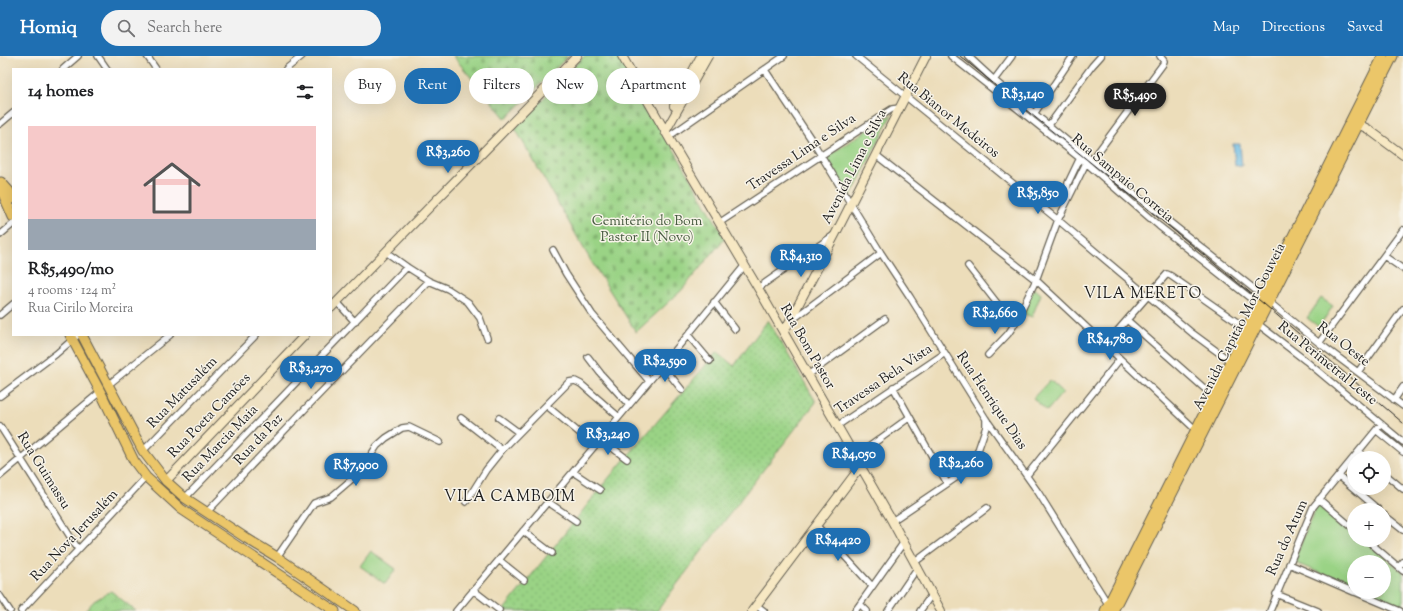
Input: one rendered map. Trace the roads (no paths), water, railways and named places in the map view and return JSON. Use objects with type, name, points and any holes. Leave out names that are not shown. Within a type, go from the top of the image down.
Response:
[{"type":"main road","points":[[333,304],[386,252],[577,56]]},
{"type":"main road","points":[[665,132],[675,108],[701,56]]},
{"type":"main road","points":[[675,108],[708,56]]},
{"type":"main road","name":"Avenida Lima e Silva","points":[[784,332],[926,56]]},
{"type":"main road","name":"Avenida Capitão Mor-Gouveia","points":[[1355,122],[1383,56]]},
{"type":"main road","name":"Avenida Capitão Mor-Gouveia","points":[[1108,609],[1213,396],[1235,357],[1258,324],[1266,299],[1355,122],[1393,56]]},
{"type":"main road","name":"Rua Bom Pastor","points":[[625,58],[665,132],[745,265],[838,426],[904,542],[941,611]]},
{"type":"main road","points":[[1355,122],[1403,154]]},
{"type":"main road","points":[[1,182],[8,194],[12,212]]},
{"type":"main road","name":"Avenida Capitão Mor-Gouveia","points":[[1108,609],[1235,357],[1259,305],[1266,299]]},
{"type":"main road","points":[[83,336],[143,451],[166,480],[185,498],[277,557],[355,611]]},
{"type":"main road","name":"Rua Poeta Camões","points":[[166,480],[305,336]]},
{"type":"main road","points":[[74,337],[134,461],[146,477],[181,509],[335,611]]},
{"type":"main road","points":[[754,608],[806,534],[817,526],[860,466]]},
{"type":"main road","points":[[238,547],[246,538]]},
{"type":"street","points":[[64,68],[78,56]]},
{"type":"street","points":[[98,56],[106,68]]},
{"type":"street","points":[[147,56],[155,68]]},
{"type":"street","points":[[287,68],[302,56]]},
{"type":"street","points":[[772,56],[778,61]]},
{"type":"street","points":[[665,132],[765,70],[784,56]]},
{"type":"street","name":"Rua Bianor Medeiros","points":[[856,56],[1058,220],[1192,333],[1235,357]]},
{"type":"street","name":"Rua Sampaio Correia","points":[[951,56],[1080,158],[1159,226],[1259,305]]},
{"type":"street","name":"Rua Sampaio Correia","points":[[968,56],[1034,114],[1266,299]]},
{"type":"street","points":[[994,80],[1012,56]]},
{"type":"street","points":[[1034,114],[1073,56]]},
{"type":"street","points":[[1049,125],[1101,56]]},
{"type":"street","points":[[1092,160],[1163,64],[1164,61],[1160,56]]},
{"type":"street","name":"Rua Henrique Dias","points":[[765,70],[821,156],[986,419],[1027,475],[1108,609]]},
{"type":"street","name":"Travessa Lima e Silva","points":[[719,223],[884,114],[892,109],[900,108]]},
{"type":"street","points":[[0,124],[12,114]]},
{"type":"street","points":[[876,154],[1036,280],[1196,430]]},
{"type":"street","points":[[1066,205],[1068,183],[1080,158]]},
{"type":"street","points":[[988,355],[1014,325],[1036,280],[1058,220],[1086,163]]},
{"type":"street","points":[[1,232],[12,225]]},
{"type":"street","points":[[1319,343],[1403,230]]},
{"type":"street","points":[[758,288],[836,233]]},
{"type":"street","points":[[553,250],[566,274],[592,314],[649,381]]},
{"type":"street","points":[[386,252],[407,268],[429,281],[444,286],[468,302],[480,318],[488,338]]},
{"type":"street","points":[[789,322],[881,253]]},
{"type":"street","points":[[1384,256],[1403,269]]},
{"type":"street","points":[[456,611],[745,265]]},
{"type":"street","points":[[968,266],[1014,325]]},
{"type":"street","name":"Rua Marcia Maia","points":[[185,498],[407,268]]},
{"type":"street","points":[[1105,345],[1165,275],[1171,276],[1247,329]]},
{"type":"street","name":"Rua da Paz","points":[[207,512],[429,281]]},
{"type":"street","name":"Rua Oeste","points":[[1266,299],[1319,343],[1403,406]]},
{"type":"street","points":[[714,302],[735,329]]},
{"type":"street","points":[[333,304],[355,322]]},
{"type":"street","points":[[0,315],[12,305]]},
{"type":"street","points":[[1358,372],[1403,309]]},
{"type":"street","points":[[808,375],[886,319]]},
{"type":"street","points":[[1127,320],[1213,396]]},
{"type":"street","name":"Rua Perimetral Leste","points":[[1258,324],[1306,361],[1381,424]]},
{"type":"street","points":[[688,335],[710,361]]},
{"type":"street","points":[[108,385],[169,336]]},
{"type":"street","name":"Rua Matusalém","points":[[143,451],[255,336]]},
{"type":"street","points":[[0,396],[74,337]]},
{"type":"street","name":"Travessa Bela Vista","points":[[838,426],[893,387],[945,353]]},
{"type":"street","points":[[588,357],[628,405]]},
{"type":"street","points":[[1027,475],[1120,359]]},
{"type":"street","points":[[662,365],[682,390]]},
{"type":"street","points":[[466,502],[486,470],[502,450],[518,432],[547,406],[569,382],[575,381],[581,384],[619,417]]},
{"type":"street","points":[[893,387],[947,483]]},
{"type":"street","points":[[1394,400],[1403,388]]},
{"type":"street","points":[[0,476],[100,392]]},
{"type":"street","points":[[547,406],[594,445]]},
{"type":"street","points":[[855,457],[910,417]]},
{"type":"street","points":[[460,418],[502,450]]},
{"type":"street","points":[[499,418],[518,432]]},
{"type":"street","points":[[892,521],[972,465],[986,426],[986,419]]},
{"type":"street","points":[[1381,424],[1403,442]]},
{"type":"street","name":"Rua do Atum","points":[[1360,451],[1381,424]]},
{"type":"street","name":"Rua Guimassu","points":[[0,426],[22,458],[78,549]]},
{"type":"street","points":[[277,557],[314,504],[331,497],[359,473],[376,446],[386,438],[402,428],[409,427],[440,442]]},
{"type":"street","points":[[1376,430],[1403,452]]},
{"type":"street","points":[[601,439],[627,459]]},
{"type":"street","name":"Rua do Atum","points":[[1270,611],[1308,516],[1319,499],[1347,466]]},
{"type":"street","points":[[573,472],[600,490]]},
{"type":"street","points":[[1339,476],[1371,503]]},
{"type":"street","name":"Rua Nova Jerusalém","points":[[21,611],[146,477]]},
{"type":"street","points":[[1391,479],[1403,489]]},
{"type":"street","points":[[1319,499],[1347,523]]},
{"type":"street","points":[[548,502],[576,521]]},
{"type":"street","points":[[888,611],[916,564],[987,508]]},
{"type":"street","points":[[1391,520],[1403,530]]},
{"type":"street","points":[[817,526],[872,586]]},
{"type":"street","points":[[523,531],[552,553]]},
{"type":"street","points":[[855,611],[904,542]]},
{"type":"street","points":[[1375,547],[1401,569],[1403,562]]},
{"type":"street","points":[[499,560],[524,580]]},
{"type":"street","points":[[1289,564],[1347,589]]},
{"type":"street","points":[[474,590],[499,610]]},
{"type":"street","points":[[920,611],[932,594]]},
{"type":"street","points":[[1276,594],[1318,611]]},
{"type":"street","points":[[0,596],[10,611]]},
{"type":"street","points":[[1372,599],[1400,611]]},
{"type":"street","points":[[860,604],[867,611]]},
{"type":"street","points":[[754,608],[764,611]]},
{"type":"water","points":[[1233,144],[1240,144],[1242,165],[1235,166]]},
{"type":"tram line","points":[[960,56],[1264,304],[1403,423]]},
{"type":"district","name":"VILA MERETO","points":[[1143,294]]},
{"type":"district","name":"VILA CAMBOIM","points":[[510,497]]},
{"type":"park label","name":"Cemitério do Bom Pastor II (Novo)","points":[[647,230]]}]
